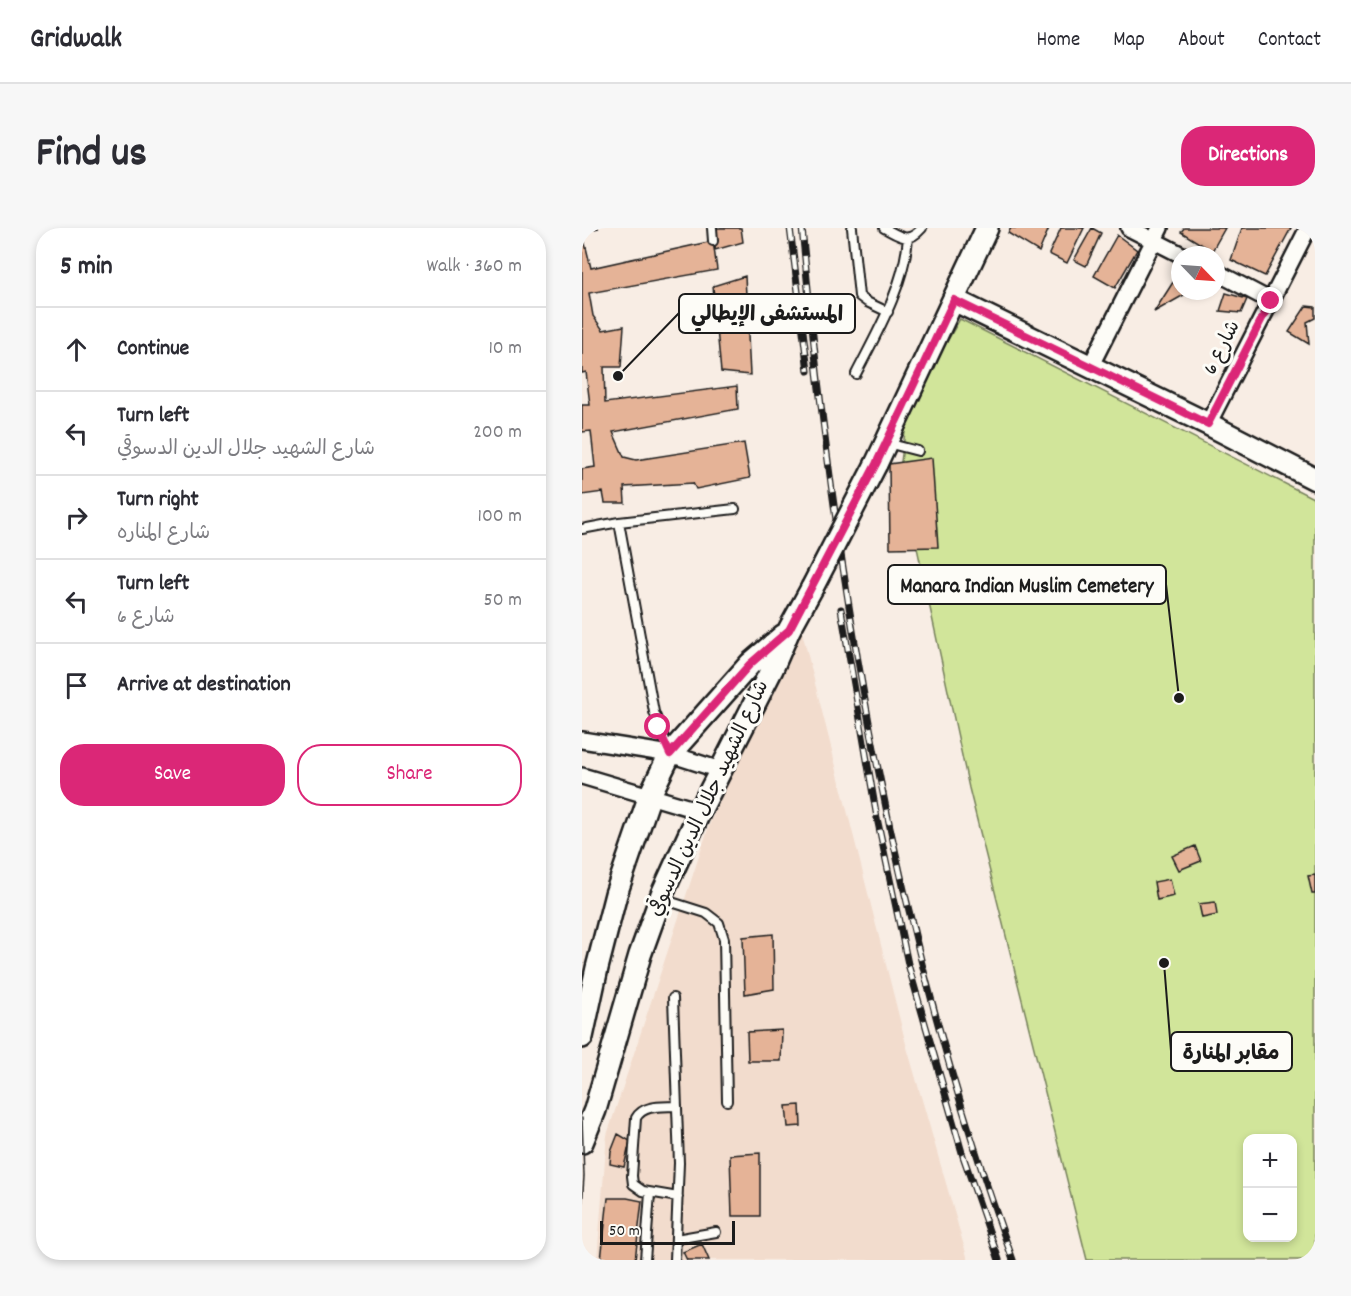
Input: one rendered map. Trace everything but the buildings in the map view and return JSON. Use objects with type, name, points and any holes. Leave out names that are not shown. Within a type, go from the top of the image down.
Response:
[{"type":"main road","name":"شارع الشهيد جلال الدين الدسوقي","points":[[582,1142],[596,1110],[640,955],[660,898],[789,630],[876,464],[987,228]]},
{"type":"main road","points":[[954,300],[1315,479]]},
{"type":"main road","name":"شارع الشهيد جلال الدين الدسوقي","points":[[582,1037],[616,894],[650,795],[670,754],[750,664],[789,630]]},
{"type":"street","points":[[1129,228],[1157,234],[1171,246]]},
{"type":"street","name":"شارع 6","points":[[1208,424],[1308,228]]},
{"type":"street","points":[[1090,367],[1157,234]]},
{"type":"street","points":[[1225,277],[1271,301]]},
{"type":"street","points":[[582,740],[670,754],[720,770]]},
{"type":"street","points":[[582,777],[700,811]]},
{"type":"lane","points":[[712,228],[713,241]]},
{"type":"lane","points":[[852,228],[859,296],[888,312]]},
{"type":"lane","points":[[884,228],[900,237],[908,238],[913,237],[922,228]]},
{"type":"lane","points":[[856,374],[888,312],[903,268],[908,238]]},
{"type":"lane","points":[[886,443],[918,451]]},
{"type":"lane","points":[[582,529],[619,522],[735,508]]},
{"type":"lane","points":[[619,522],[654,712],[670,754]]},
{"type":"lane","points":[[660,898],[706,913],[719,923],[724,939],[727,1101]]},
{"type":"lane","points":[[673,998],[679,1163],[675,1260]]},
{"type":"lane","points":[[677,1106],[645,1108],[640,1111],[636,1118],[632,1176],[633,1184],[643,1191],[678,1197]]},
{"type":"lane","points":[[645,1260],[650,1193]]},
{"type":"lane","points":[[676,1239],[716,1232]]},
{"type":"shaded area","points":[[800,624],[906,1044],[968,1260],[597,1260],[607,1135],[711,820]]},
{"type":"green space","points":[[960,319],[1315,499],[1315,1260],[1087,1260],[969,788],[900,469],[908,410]]},
{"type":"tram line","points":[[582,1118],[584,1176],[582,1208]]},
{"type":"railway","points":[[790,228],[808,371]]},
{"type":"railway","points":[[802,228],[832,490],[851,621],[874,751],[902,880],[934,1008],[971,1135],[1013,1260]]},
{"type":"railway","points":[[841,609],[877,818],[908,964],[963,1156],[999,1260]]},
{"type":"place","name":"المستشفى الإيطالي","points":[[618,376]]},
{"type":"place","name":"Manara Indian Muslim Cemetery","points":[[1179,698]]},
{"type":"place","name":"مقابر المنارة","points":[[1164,963]]},
{"type":"route","points":[[658,727],[670,754],[750,664],[789,630],[876,464],[954,300],[1208,424],[1271,301]]}]
